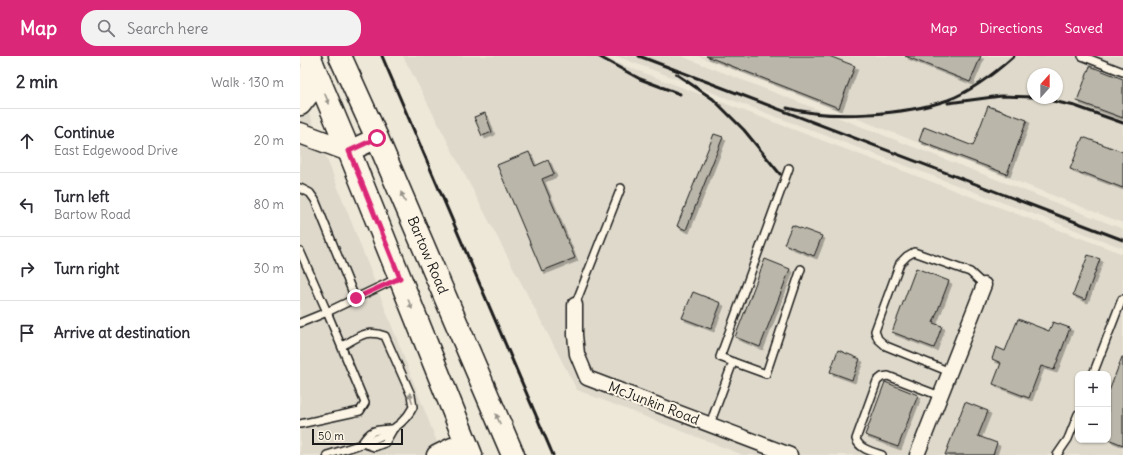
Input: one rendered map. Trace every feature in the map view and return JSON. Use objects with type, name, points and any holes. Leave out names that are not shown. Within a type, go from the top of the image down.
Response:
[{"type":"main road","name":"Bartow Road","points":[[340,56],[377,138],[513,455]]},
{"type":"main road","points":[[300,104],[307,95],[310,60]]},
{"type":"main road","points":[[310,60],[474,453]]},
{"type":"main road","points":[[300,133],[349,151],[377,138]]},
{"type":"street","points":[[917,455],[984,285]]},
{"type":"street","name":"McJunkin Road","points":[[575,305],[575,335],[577,354],[587,378],[790,455]]},
{"type":"street","points":[[436,455],[452,447],[474,453]]},
{"type":"lane","points":[[1082,56],[1123,72]]},
{"type":"lane","points":[[789,168],[720,357],[766,374],[800,269]]},
{"type":"lane","points":[[300,188],[310,193],[315,200],[356,298]]},
{"type":"lane","points":[[575,305],[621,188]]},
{"type":"lane","points":[[300,250],[365,402],[360,411],[300,424]]},
{"type":"lane","points":[[950,372],[886,346],[878,339],[875,331],[900,263],[914,252],[970,272],[984,285]]},
{"type":"lane","points":[[300,323],[400,278]]},
{"type":"lane","points":[[1094,371],[1122,299]]},
{"type":"lane","points":[[327,455],[362,443],[374,447],[385,443],[393,429],[408,416],[413,407],[410,395],[385,336],[375,333],[367,333],[342,346]]},
{"type":"lane","points":[[710,424],[733,362]]},
{"type":"lane","points":[[882,455],[857,444],[856,439],[877,381],[882,377],[888,376],[940,396]]},
{"type":"lane","points":[[1056,455],[1068,439],[1075,422]]},
{"type":"lane","points":[[362,443],[368,434],[377,430],[393,429]]},
{"type":"shaded area","points":[[403,56],[599,56],[1123,254],[1123,455],[743,455],[577,390]]},
{"type":"shaded area","points":[[616,56],[681,56],[1123,229],[1123,248]]},
{"type":"shaded area","points":[[698,56],[1123,56],[1123,223]]},
{"type":"shaded area","points":[[300,90],[442,455],[300,455]]},
{"type":"building","points":[[706,56],[829,56],[855,66],[839,108]]},
{"type":"building","points":[[905,56],[981,56],[970,82]]},
{"type":"building","points":[[1090,66],[1123,79],[1123,118],[1077,101]]},
{"type":"building","points":[[988,106],[1027,120],[1007,174],[919,141],[924,127],[973,146]]},
{"type":"building","points":[[485,113],[492,132],[482,136],[474,117]]},
{"type":"building","points":[[714,134],[723,137],[686,230],[677,226]]},
{"type":"building","points":[[1083,137],[1123,152],[1123,188],[1070,169]]},
{"type":"building","points":[[529,152],[535,166],[548,160],[554,174],[542,179],[575,258],[542,271],[497,165]]},
{"type":"building","points":[[792,225],[822,236],[814,256],[784,244]]},
{"type":"building","points":[[1088,255],[1100,259],[1085,300],[1073,295]]},
{"type":"building","points":[[765,259],[790,269],[760,347],[735,337]]},
{"type":"building","points":[[916,268],[949,281],[933,323],[942,326],[934,348],[892,332]]},
{"type":"building","points":[[693,292],[721,303],[711,329],[682,318]]},
{"type":"building","points":[[1018,319],[1049,331],[1053,322],[1070,328],[1054,370],[1041,366],[1029,398],[993,384],[1001,363],[992,359],[996,347],[1005,351]]},
{"type":"building","points":[[838,350],[860,359],[852,380],[830,372]]},
{"type":"building","points":[[1123,357],[1123,445],[1111,440],[1111,386]]},
{"type":"building","points":[[885,382],[918,395],[898,447],[865,435]]},
{"type":"building","points":[[965,402],[988,411],[978,436],[997,443],[993,455],[945,455]]},
{"type":"railway","points":[[382,56],[553,455]]},
{"type":"railway","points":[[598,56],[640,79],[680,94]]},
{"type":"railway","points":[[639,56],[1123,240]]},
{"type":"railway","points":[[787,108],[805,112],[846,115],[890,112],[931,105],[948,100],[966,92],[991,75],[1014,56]]},
{"type":"railway","points":[[676,74],[713,99],[744,130],[780,174]]},
{"type":"railway","points":[[948,103],[1001,96],[1027,97]]},
{"type":"railway","points":[[1063,103],[1075,106],[1123,123]]},
{"type":"route","points":[[356,298],[400,278],[349,151],[377,138]]}]
